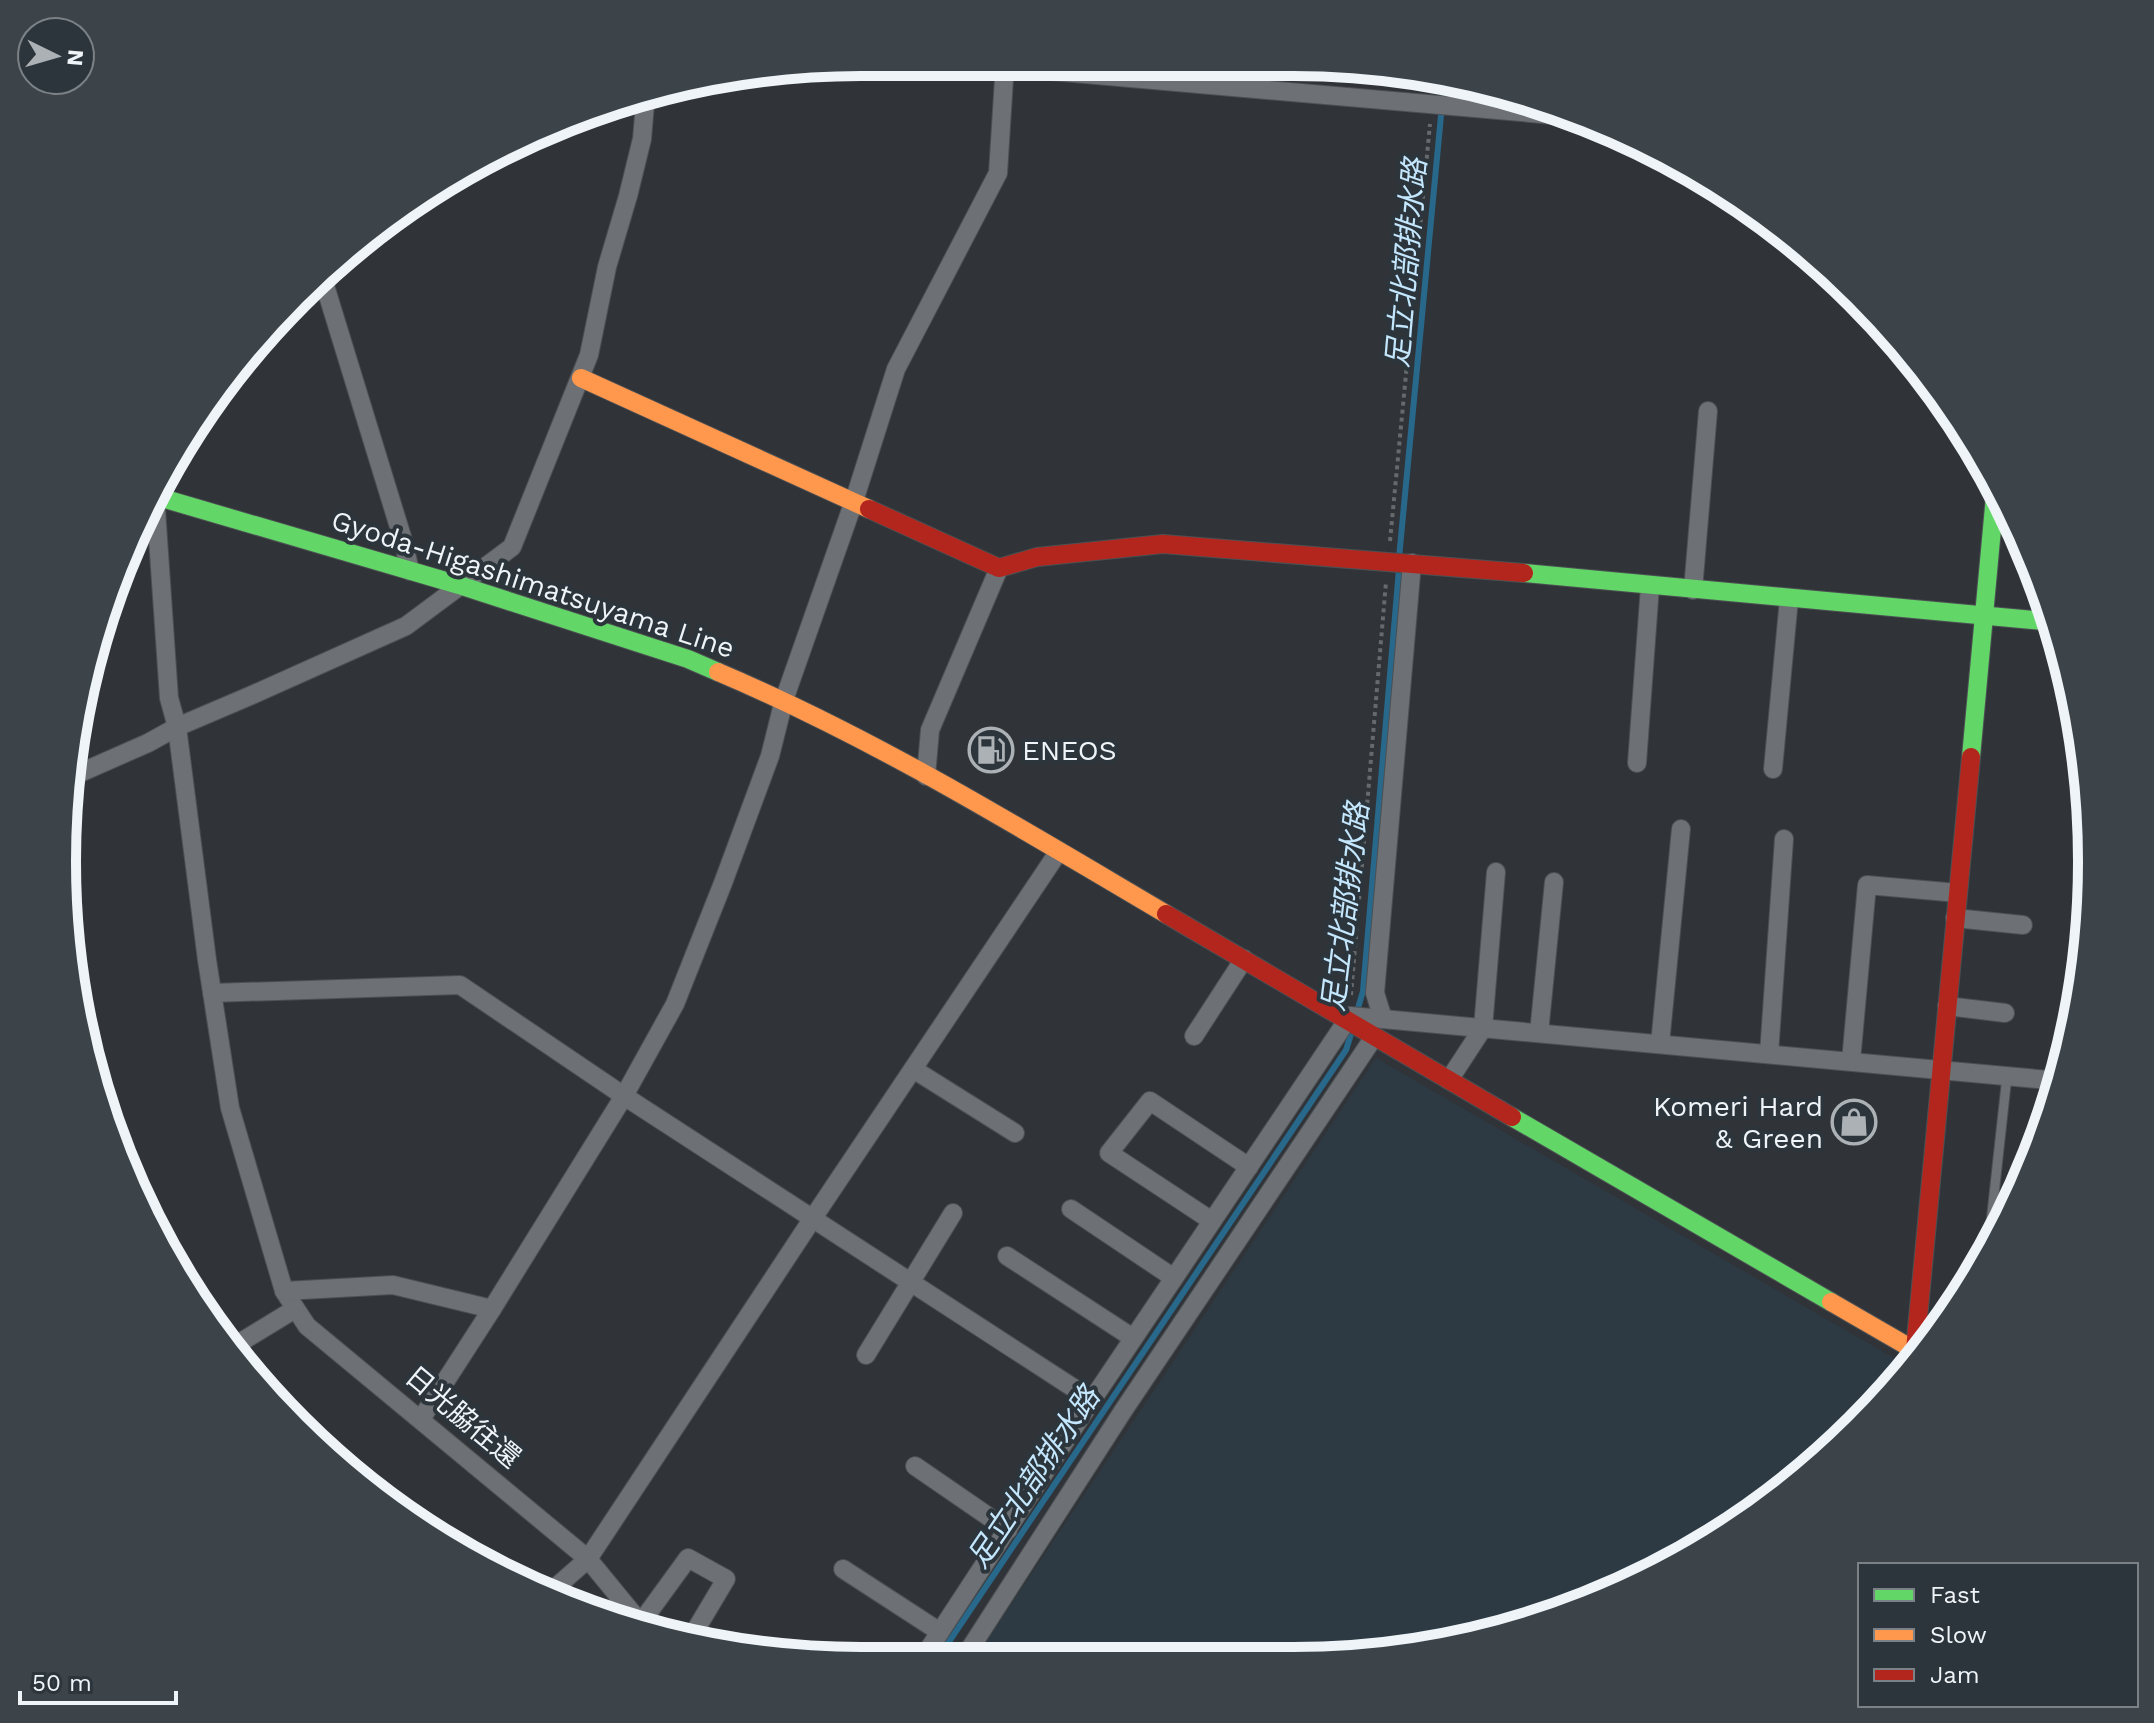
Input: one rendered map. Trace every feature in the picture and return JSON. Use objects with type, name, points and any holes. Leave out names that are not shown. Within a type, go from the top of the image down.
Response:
[{"type":"street","points":[[421,1419],[624,1096],[680,991],[770,756],[784,700],[854,501],[896,369],[998,173],[1004,76]]},
{"type":"street","points":[[1117,76],[1527,113]]},
{"type":"street","points":[[82,772],[406,626],[512,547],[589,355],[607,267],[642,139],[645,107]]},
{"type":"street","points":[[326,288],[410,571]]},
{"type":"street","points":[[581,378],[999,568],[1037,557],[1163,544],[1412,563],[2040,621]]},
{"type":"street","points":[[1693,590],[1708,411]]},
{"type":"street","name":"Gyoda-Higashimatsuyama Line","points":[[165,499],[459,585],[688,659],[784,700],[1059,851],[1910,1347]]},
{"type":"street","points":[[1919,1335],[1994,508]]},
{"type":"street","name":"日光脇往還","points":[[156,515],[169,698],[177,727],[230,1108],[284,1291],[307,1326],[588,1559],[630,1611]]},
{"type":"street","points":[[1383,1019],[1375,993],[1412,563]]},
{"type":"street","points":[[926,776],[930,730],[999,568]]},
{"type":"street","points":[[1637,763],[1650,586]]},
{"type":"street","points":[[1773,769],[1789,599]]},
{"type":"street","points":[[1660,1044],[1681,829]]},
{"type":"street","points":[[1769,1054],[1784,839]]},
{"type":"street","points":[[558,1586],[588,1559],[1059,851]]},
{"type":"street","points":[[1449,1080],[1483,1028],[1496,872]]},
{"type":"street","points":[[1539,1033],[1554,882]]},
{"type":"street","points":[[1851,1061],[1867,885],[1958,893]]},
{"type":"street","points":[[1955,918],[2023,925]]},
{"type":"street","points":[[1194,1036],[1244,959]]},
{"type":"street","points":[[212,993],[460,985],[624,1096],[1092,1400]]},
{"type":"street","points":[[1947,1006],[2005,1013]]},
{"type":"street","points":[[930,1647],[1350,1016],[2046,1080]]},
{"type":"street","points":[[971,1647],[1123,1411],[1374,1037]]},
{"type":"street","points":[[913,1069],[1015,1133]]},
{"type":"street","points":[[1212,1221],[1109,1153],[1150,1101],[1249,1167]]},
{"type":"street","points":[[1071,1209],[1174,1278]]},
{"type":"street","points":[[866,1355],[953,1213]]},
{"type":"street","points":[[1007,1256],[1133,1338]]},
{"type":"street","points":[[284,1291],[393,1285],[492,1309]]},
{"type":"street","points":[[240,1342],[295,1309]]},
{"type":"street","points":[[915,1466],[1008,1530]]},
{"type":"street","points":[[647,1617],[688,1558],[726,1579],[696,1629]]},
{"type":"street","points":[[843,1569],[940,1632]]},
{"type":"lane","points":[[1991,1220],[2007,1076]]},
{"type":"shaded area","points":[[1376,1058],[1898,1361],[1848,1417],[1810,1452],[1729,1515],[1640,1566],[1545,1605],[1446,1632],[1344,1645],[982,1647]]},
{"type":"waterway","name":"足立北部排水路","points":[[1399,558],[1443,91]]},
{"type":"waterway","name":"足立北部排水路","points":[[1356,1015],[1363,991],[1399,569]]},
{"type":"waterway","name":"足立北部排水路","points":[[945,1647],[1346,1050],[1351,1034]]},
{"type":"traffic: fast","points":[[165,499],[459,585],[688,659],[718,672]]},
{"type":"traffic: fast","points":[[1971,757],[1994,508]]},
{"type":"traffic: fast","points":[[1524,573],[2040,621]]},
{"type":"traffic: fast","points":[[1512,1117],[1831,1302]]},
{"type":"traffic: slow","points":[[581,378],[869,509]]},
{"type":"traffic: slow","points":[[718,672],[890,755],[1166,914]]},
{"type":"traffic: slow","points":[[1831,1302],[1910,1347]]},
{"type":"traffic: jam","points":[[869,509],[999,568],[1037,557],[1163,544],[1524,573]]},
{"type":"traffic: jam","points":[[1916,1340],[1971,757]]},
{"type":"traffic: jam","points":[[1166,914],[1512,1117]]},
{"type":"place","name":"ENEOS","points":[[991,750]]},
{"type":"place","name":"Komeri Hard & Green","points":[[1854,1122]]}]
